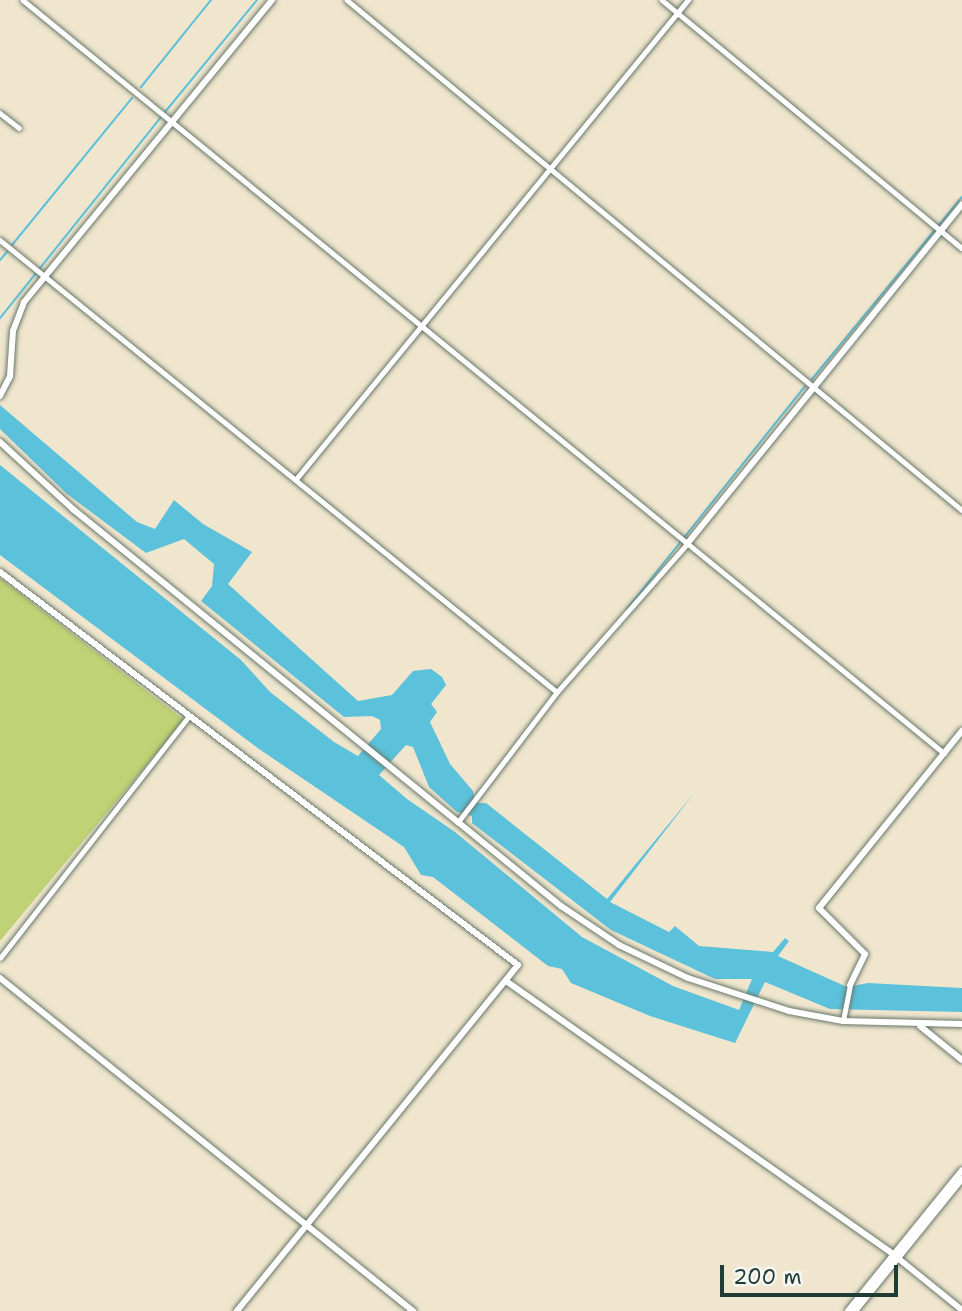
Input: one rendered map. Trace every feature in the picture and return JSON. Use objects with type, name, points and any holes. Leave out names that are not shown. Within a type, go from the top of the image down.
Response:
[{"type":"street","points":[[23,0],[424,324],[944,753]]},
{"type":"street","points":[[0,396],[10,376],[18,315],[47,275],[272,0]]},
{"type":"street","points":[[347,0],[962,510]]},
{"type":"street","points":[[662,0],[962,248]]},
{"type":"street","points":[[297,478],[688,0]]},
{"type":"street","points":[[0,113],[19,128]]},
{"type":"street","points":[[458,822],[477,804],[557,692],[815,388],[962,205]]},
{"type":"street","points":[[0,240],[47,275],[557,692]]},
{"type":"street","points":[[0,443],[74,510],[561,906],[619,945],[688,978],[759,1002],[843,1021],[920,1026],[962,1024]]},
{"type":"street","points":[[0,572],[518,965],[237,1311]]},
{"type":"street","points":[[0,958],[188,716]]},
{"type":"street","points":[[843,1021],[850,985],[866,954],[819,908],[962,731]]},
{"type":"street","points":[[0,978],[413,1311]]},
{"type":"street","points":[[506,981],[896,1257],[962,1310]]},
{"type":"street","points":[[920,1026],[962,1060]]},
{"type":"street","points":[[855,1311],[962,1170]]},
{"type":"street","points":[[848,1311],[962,1180]]},
{"type":"green space","points":[[0,578],[184,720],[0,941]]},
{"type":"water","points":[[0,405],[137,522],[155,529],[174,500],[203,524],[252,552],[228,584],[358,701],[392,695],[413,671],[431,669],[442,677],[446,685],[431,704],[437,712],[430,722],[450,764],[473,791],[476,803],[486,803],[607,899],[695,792],[610,902],[669,932],[675,926],[699,946],[773,952],[785,938],[789,941],[778,956],[847,987],[868,983],[962,988],[962,1012],[830,1009],[765,982],[735,1043],[650,1016],[571,983],[562,969],[548,966],[433,877],[421,875],[404,847],[259,749],[0,555],[0,465],[241,660],[270,692],[334,742],[358,756],[381,729],[380,720],[372,716],[344,717],[201,601],[212,586],[214,564],[184,539],[146,553],[67,494],[0,429]],"holes":[[[406,745],[413,747],[429,787],[457,812],[472,816],[472,823],[611,930],[715,979],[752,979],[739,1010],[673,986],[582,937],[455,832],[407,799],[379,775]]]},
{"type":"waterway","points":[[141,87],[211,0]]},
{"type":"waterway","points":[[165,112],[257,0]]},
{"type":"waterway","points":[[12,245],[132,98]]},
{"type":"waterway","points":[[0,318],[162,116]]},
{"type":"waterway","points":[[939,225],[962,197]]},
{"type":"waterway","points":[[812,379],[934,231]]},
{"type":"waterway","points":[[0,260],[7,252]]},
{"type":"waterway","points":[[627,609],[805,386]]}]
